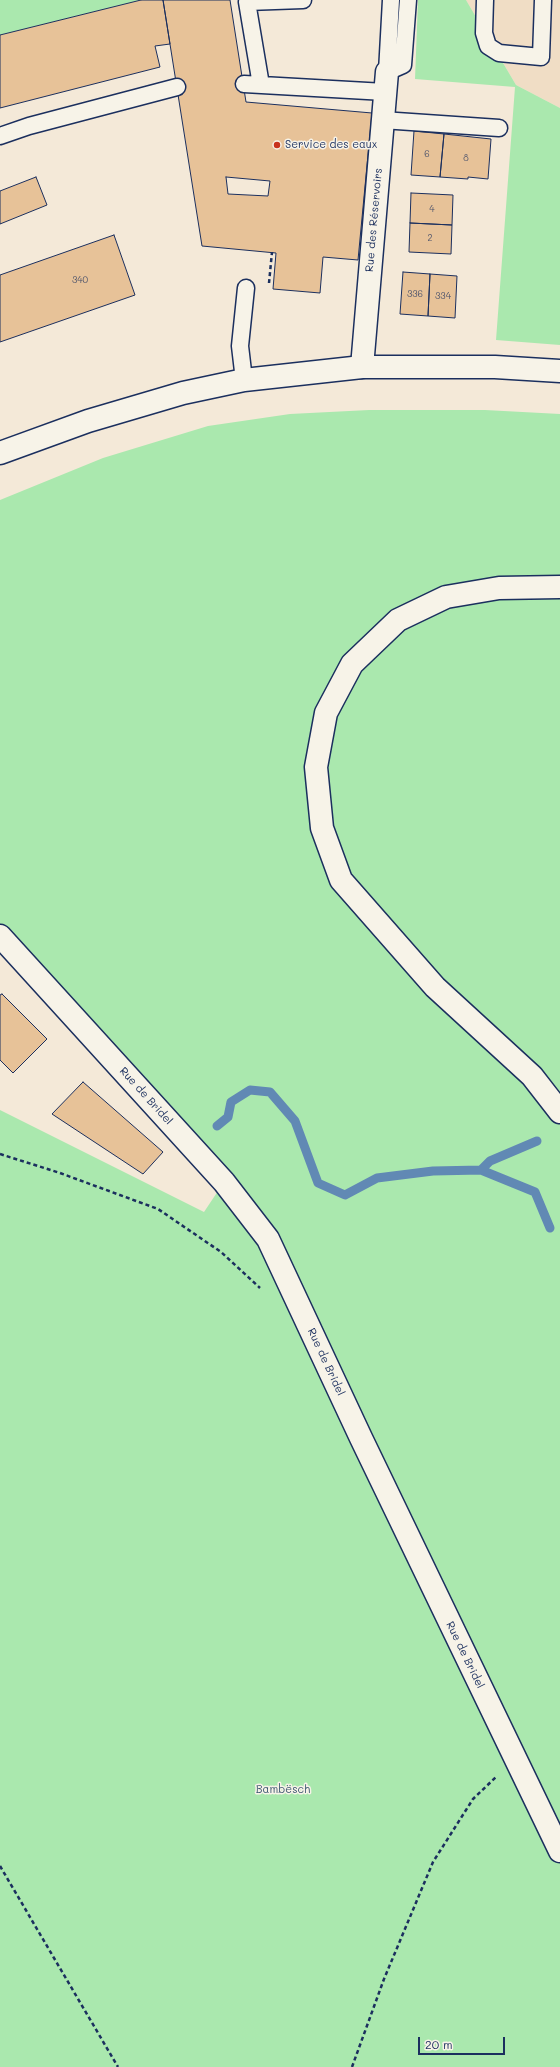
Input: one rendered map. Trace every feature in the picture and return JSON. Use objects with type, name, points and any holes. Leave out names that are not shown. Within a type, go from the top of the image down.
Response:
[{"type":"street","name":"Rue des Réservoirs","points":[[362,367],[386,82]]},
{"type":"street","points":[[0,453],[88,421],[183,393],[244,380],[362,367],[495,367],[560,371]]},
{"type":"street","points":[[560,587],[499,588],[446,597],[398,620],[352,664],[326,713],[316,767],[322,828],[341,880],[435,987],[532,1076],[560,1112]]},
{"type":"street","name":"Rue de Bridel","points":[[0,936],[224,1182],[268,1239],[361,1438],[560,1851]]},
{"type":"lane","points":[[261,85],[247,2],[303,0]]},
{"type":"lane","points":[[386,82],[391,0]]},
{"type":"lane","points":[[244,84],[261,85],[386,82],[403,65],[408,0]]},
{"type":"lane","points":[[485,0],[484,33],[488,46],[499,53],[540,57],[543,0]]},
{"type":"lane","points":[[0,136],[29,126],[177,87]]},
{"type":"lane","points":[[382,120],[498,128]]},
{"type":"lane","points":[[244,380],[240,346],[246,288]]},
{"type":"path","points":[[0,1154],[60,1173],[158,1209],[221,1252],[266,1293]]},
{"type":"path","points":[[352,2067],[384,1978],[433,1862],[473,1798],[515,1759]]},
{"type":"path","points":[[0,1866],[118,2067]]},
{"type":"shaded area","points":[[466,0],[560,0],[560,108],[516,85]]},
{"type":"green space","points":[[0,0],[141,0],[0,35]]},
{"type":"green space","points":[[418,0],[466,0],[516,85],[560,108],[560,345],[496,340],[515,87],[415,79]]},
{"type":"green space","name":"Bambësch","points":[[369,410],[485,410],[560,414],[560,2067],[0,2067],[0,1110],[204,1212],[224,1182],[0,936],[0,500],[103,458],[208,426],[290,414]]},
{"type":"building","points":[[141,0],[163,0],[170,44],[155,46],[160,67],[0,108],[0,35]]},
{"type":"building","name":"Service des eaux","points":[[163,0],[230,0],[246,102],[372,113],[358,260],[323,257],[320,293],[273,289],[276,253],[202,246]],"holes":[[[226,177],[270,181],[268,196],[228,194]]]},
{"type":"building","points":[[414,131],[444,134],[440,177],[411,175]]},
{"type":"building","points":[[444,134],[491,139],[488,179],[440,177]]},
{"type":"building","points":[[36,177],[47,205],[0,224],[0,191]]},
{"type":"building","points":[[411,193],[453,195],[452,225],[410,223]]},
{"type":"building","points":[[410,223],[452,225],[451,254],[409,252]]},
{"type":"building","points":[[114,235],[135,295],[0,342],[0,275]]},
{"type":"building","points":[[403,272],[430,274],[428,316],[400,314]]},
{"type":"building","points":[[430,274],[457,276],[455,318],[428,316]]},
{"type":"building","points":[[2,994],[47,1039],[13,1073],[0,1060],[0,995]]},
{"type":"building","points":[[83,1082],[163,1152],[143,1174],[52,1114]]},
{"type":"waterway","points":[[217,1126],[228,1117],[231,1102],[250,1090],[270,1092],[295,1121],[318,1183],[345,1195],[377,1178],[433,1171],[481,1170],[535,1192],[550,1228]]},
{"type":"waterway","points":[[481,1170],[490,1161],[537,1141]]},
{"type":"place","name":"Service des eaux","points":[[277,145]]}]
